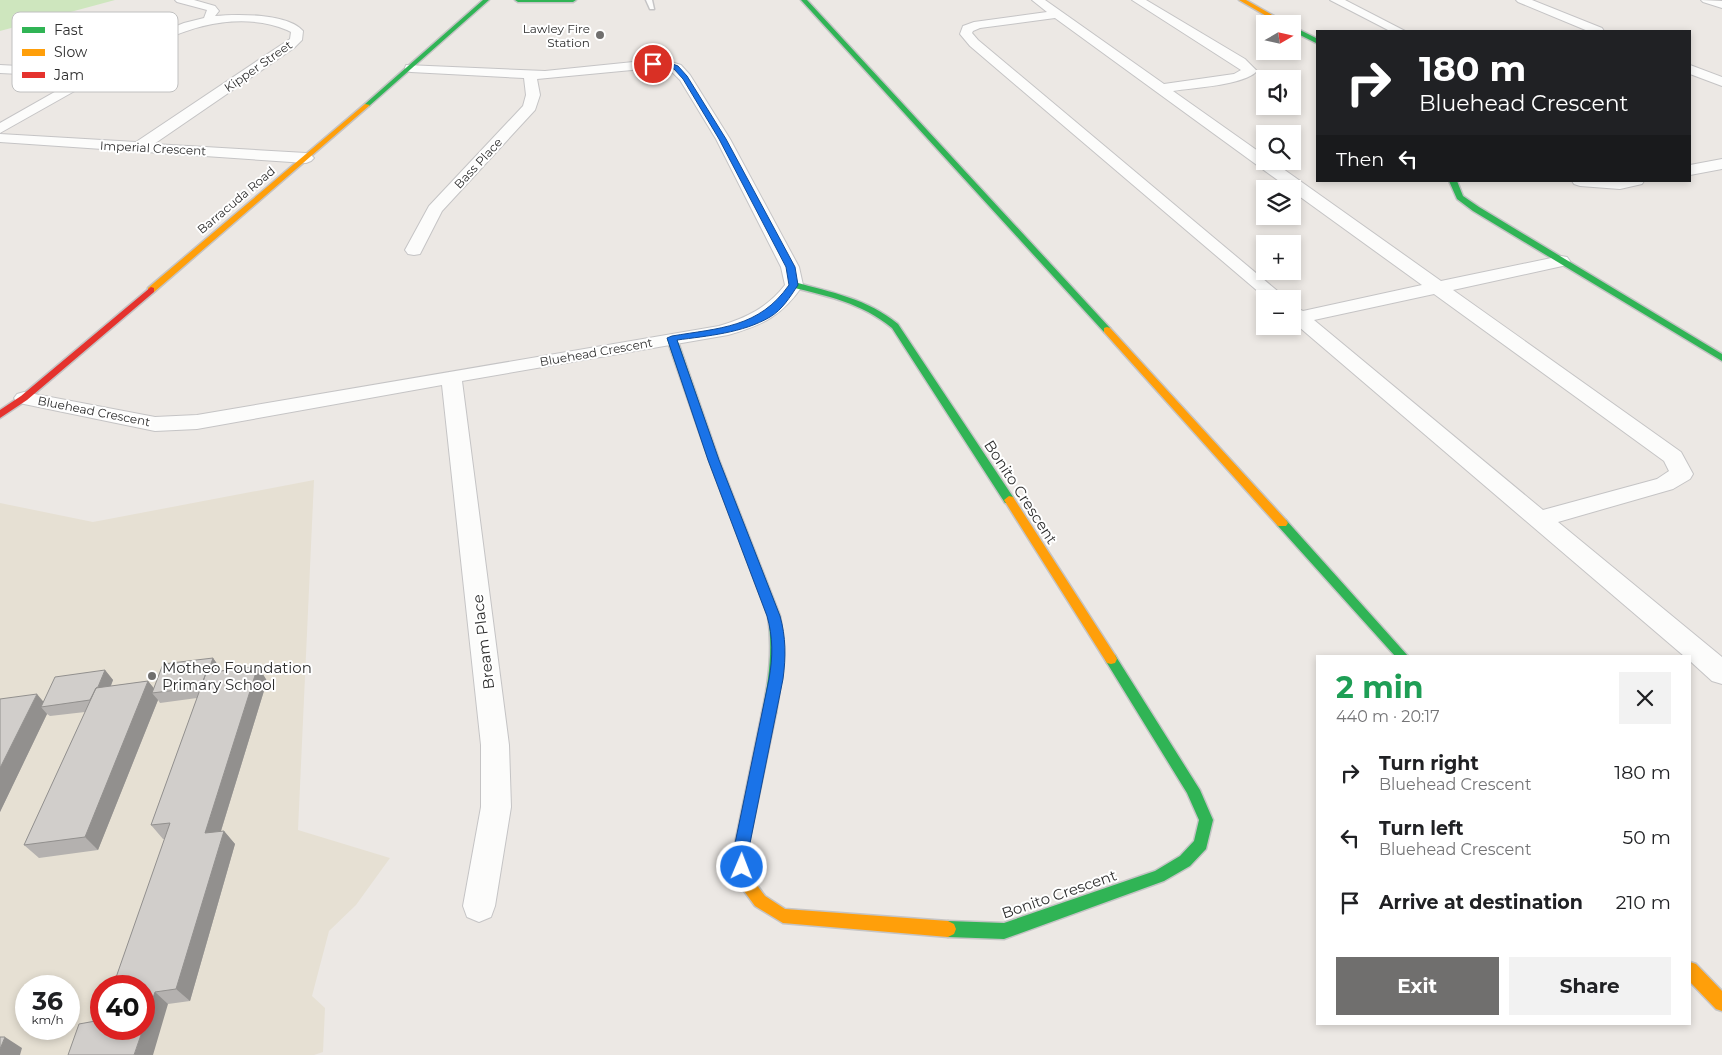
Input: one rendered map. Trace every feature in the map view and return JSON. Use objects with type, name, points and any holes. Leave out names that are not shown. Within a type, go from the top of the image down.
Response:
[{"type":"street","points":[[181,0],[211,8],[213,11],[209,18],[211,19]]},
{"type":"street","name":"Barracuda Road","points":[[0,415],[24,398],[306,158],[486,0]]},
{"type":"street","points":[[518,0],[573,0]]},
{"type":"street","points":[[804,0],[1141,367],[1401,655]]},
{"type":"street","points":[[1038,0],[1673,457],[1682,474],[1665,484],[1540,519]]},
{"type":"street","points":[[1138,0],[1240,62],[1250,72],[1237,77],[1160,89]]},
{"type":"street","points":[[1242,0],[1269,15]]},
{"type":"street","points":[[1336,0],[1397,30]]},
{"type":"street","points":[[1522,0],[1596,30]]},
{"type":"street","points":[[1707,0],[1722,5]]},
{"type":"street","points":[[1055,14],[978,24],[966,29],[966,34],[974,43],[1267,290]]},
{"type":"street","name":"Kipper Street","points":[[141,146],[290,45],[296,40],[298,34],[294,29],[276,22],[250,18],[211,19],[178,29]]},
{"type":"street","points":[[1301,33],[1316,41]]},
{"type":"street","points":[[410,68],[530,74],[564,74],[653,64],[668,65],[676,68],[685,78],[723,139],[790,267],[794,285]]},
{"type":"street","points":[[1691,69],[1722,82]]},
{"type":"street","name":"Bass Place","points":[[414,250],[435,209],[530,107],[533,95],[530,74]]},
{"type":"street","name":"Kipper Street","points":[[0,129],[65,92]]},
{"type":"street","name":"Imperial Crescent","points":[[0,138],[306,158]]},
{"type":"street","points":[[1691,170],[1722,164]]},
{"type":"street","points":[[1452,182],[1460,197],[1476,209],[1722,358]]},
{"type":"street","points":[[1593,182],[1620,184],[1631,182]]},
{"type":"street","points":[[1301,313],[1437,288],[1562,261]]},
{"type":"street","name":"Bluehead Crescent","points":[[24,398],[155,424],[197,422],[721,331],[768,315],[783,301],[794,285]]},
{"type":"street","name":"Bonito Crescent","points":[[672,338],[714,460],[774,616],[778,631],[776,679],[740,853],[744,880],[760,901],[783,916],[964,930],[1004,930],[1159,876],[1185,860],[1201,844],[1206,820],[1193,790],[1086,618],[890,320],[878,312],[794,285]]},
{"type":"street","points":[[1301,318],[1721,672]]},
{"type":"street","name":"Bream Place","points":[[451,377],[495,745],[496,807],[479,906]]},
{"type":"street","points":[[1691,971],[1722,1003]]},
{"type":"lane","points":[[648,0],[652,8]]},
{"type":"shaded area","name":"Motheo Foundation Primary School","points":[[314,480],[298,830],[390,858],[356,905],[329,931],[312,996],[325,1008],[323,1052],[314,1055],[0,1055],[0,503],[93,522]]},
{"type":"green space","points":[[0,0],[115,0],[70,12],[12,12],[12,28],[0,31]]},
{"type":"building","points":[[213,658],[201,687],[152,693],[163,664]]},
{"type":"building","points":[[258,666],[205,833],[224,831],[176,989],[155,992],[155,975],[117,975],[170,823],[151,825],[206,673]]},
{"type":"building","points":[[105,670],[90,700],[41,707],[55,677]]},
{"type":"building","points":[[148,681],[85,837],[24,845],[96,688]]},
{"type":"building","points":[[37,694],[0,768],[0,699]]},
{"type":"building","points":[[90,1022],[90,1040],[139,1040],[134,1055],[68,1055],[73,1040],[80,1040],[80,1024]]},
{"type":"building","points":[[0,1037],[5,1037],[0,1049]]},
{"type":"traffic: fast","points":[[367,105],[486,0]]},
{"type":"traffic: fast","points":[[518,0],[573,0]]},
{"type":"traffic: fast","points":[[804,0],[1107,330]]},
{"type":"traffic: fast","points":[[1301,33],[1316,41]]},
{"type":"traffic: fast","points":[[1453,182],[1460,197],[1476,209],[1722,358]]},
{"type":"traffic: fast","points":[[794,285],[848,299],[873,310],[895,326],[1009,500]]},
{"type":"traffic: fast","points":[[672,339],[714,460],[774,616],[777,664],[769,713]]},
{"type":"traffic: fast","points":[[1282,523],[1401,655]]},
{"type":"traffic: fast","points":[[948,929],[1004,931],[1159,876],[1185,861],[1201,844],[1206,820],[1193,790],[1111,659]]},
{"type":"traffic: slow","points":[[1242,0],[1269,15]]},
{"type":"traffic: slow","points":[[151,290],[367,105]]},
{"type":"traffic: slow","points":[[1107,330],[1282,523]]},
{"type":"traffic: slow","points":[[1009,500],[1111,659]]},
{"type":"traffic: slow","points":[[769,713],[740,853],[744,880],[760,901],[783,916],[948,929]]},
{"type":"traffic: slow","points":[[1691,971],[1722,1003]]},
{"type":"traffic: jam","points":[[0,415],[24,398],[151,290]]},
{"type":"place","name":"Lawley Fire Station","points":[[600,35]]},
{"type":"place","name":"Motheo Foundation Primary School","points":[[152,676]]},
{"type":"route","points":[[653,64],[668,65],[676,68],[685,78],[723,139],[790,267],[794,285],[783,301],[768,315],[747,324],[721,331],[672,338],[714,460],[774,616],[778,631],[779,645],[776,679],[740,853],[742,867]]}]
